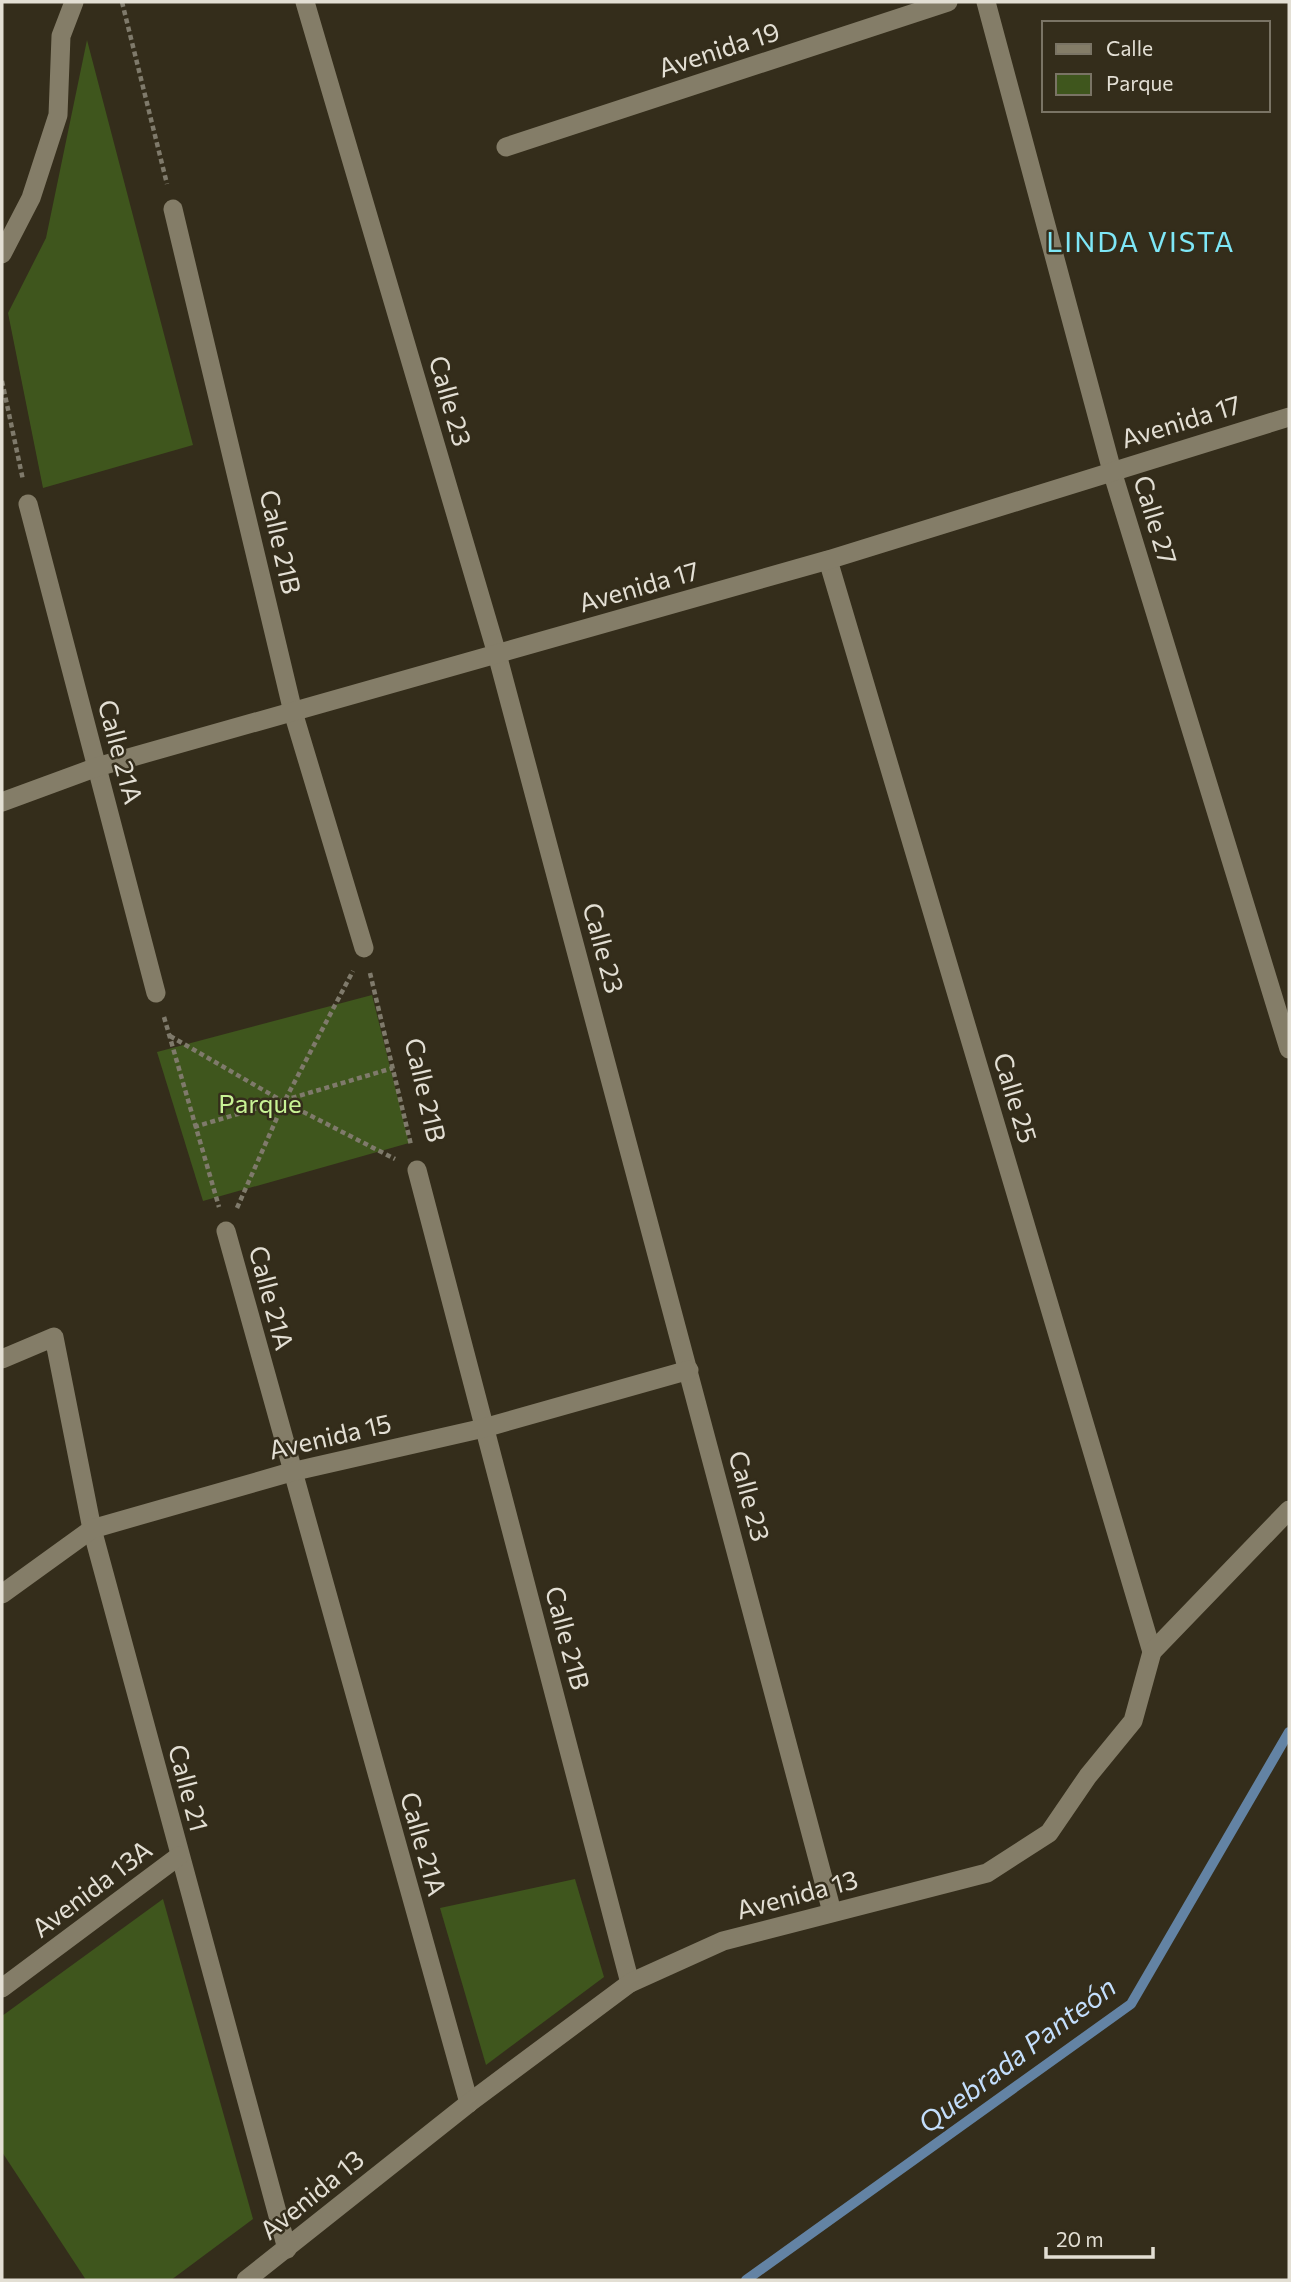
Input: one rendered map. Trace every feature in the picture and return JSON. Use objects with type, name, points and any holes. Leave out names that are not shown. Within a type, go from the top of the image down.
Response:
[{"type":"street","points":[[2,254],[31,198],[58,116],[61,36],[74,2]]},
{"type":"street","name":"Calle 23","points":[[305,2],[497,654],[832,1912]]},
{"type":"street","name":"Avenida 19","points":[[506,147],[948,2]]},
{"type":"street","name":"Calle 27","points":[[986,2],[1112,471],[1289,1049]]},
{"type":"street","name":"Calle 21B","points":[[173,209],[293,712],[365,948]]},
{"type":"street","name":"Avenida 17","points":[[2,802],[97,767],[828,560],[1289,417]]},
{"type":"street","name":"Calle 21A","points":[[28,504],[156,993]]},
{"type":"street","name":"Calle 25","points":[[828,560],[1152,1652]]},
{"type":"street","name":"Calle 21B","points":[[417,1170],[630,1983]]},
{"type":"street","name":"Calle 21A","points":[[226,1231],[469,2103]]},
{"type":"street","name":"Calle 21","points":[[2,1359],[54,1337],[92,1529],[287,2249]]},
{"type":"street","name":"Avenida 15","points":[[2,1594],[92,1529],[291,1472],[484,1428],[688,1370]]},
{"type":"street","name":"Avenida 13","points":[[246,2280],[469,2103],[630,1983],[723,1941],[987,1873],[1049,1833],[1088,1776],[1133,1721],[1152,1652],[1289,1510]]},
{"type":"street","name":"Avenida 13A","points":[[2,1988],[179,1857]]},
{"type":"path","points":[[122,2],[173,209]]},
{"type":"path","points":[[2,381],[28,504]]},
{"type":"path","points":[[226,1231],[284,1102],[365,948]]},
{"type":"path","name":"Calle 21B","points":[[365,948],[417,1170]]},
{"type":"path","name":"Calle 21A","points":[[156,993],[226,1231]]},
{"type":"path","points":[[170,1036],[284,1102],[417,1170]]},
{"type":"path","points":[[194,1127],[393,1069]]},
{"type":"green space","points":[[87,40],[193,445],[43,488],[8,313],[46,238]]},
{"type":"green space","name":"Parque","points":[[372,995],[409,1143],[203,1201],[157,1052]]},
{"type":"green space","points":[[575,1879],[604,1977],[486,2065],[440,1908]]},
{"type":"green space","points":[[163,1899],[253,2219],[171,2280],[86,2280],[2,2152],[2,2016]]},
{"type":"waterway","name":"Quebrada Panteón","points":[[746,2280],[1131,2004],[1289,1732]]},
{"type":"district","name":"LINDA VISTA","points":[[1141,242]]}]
